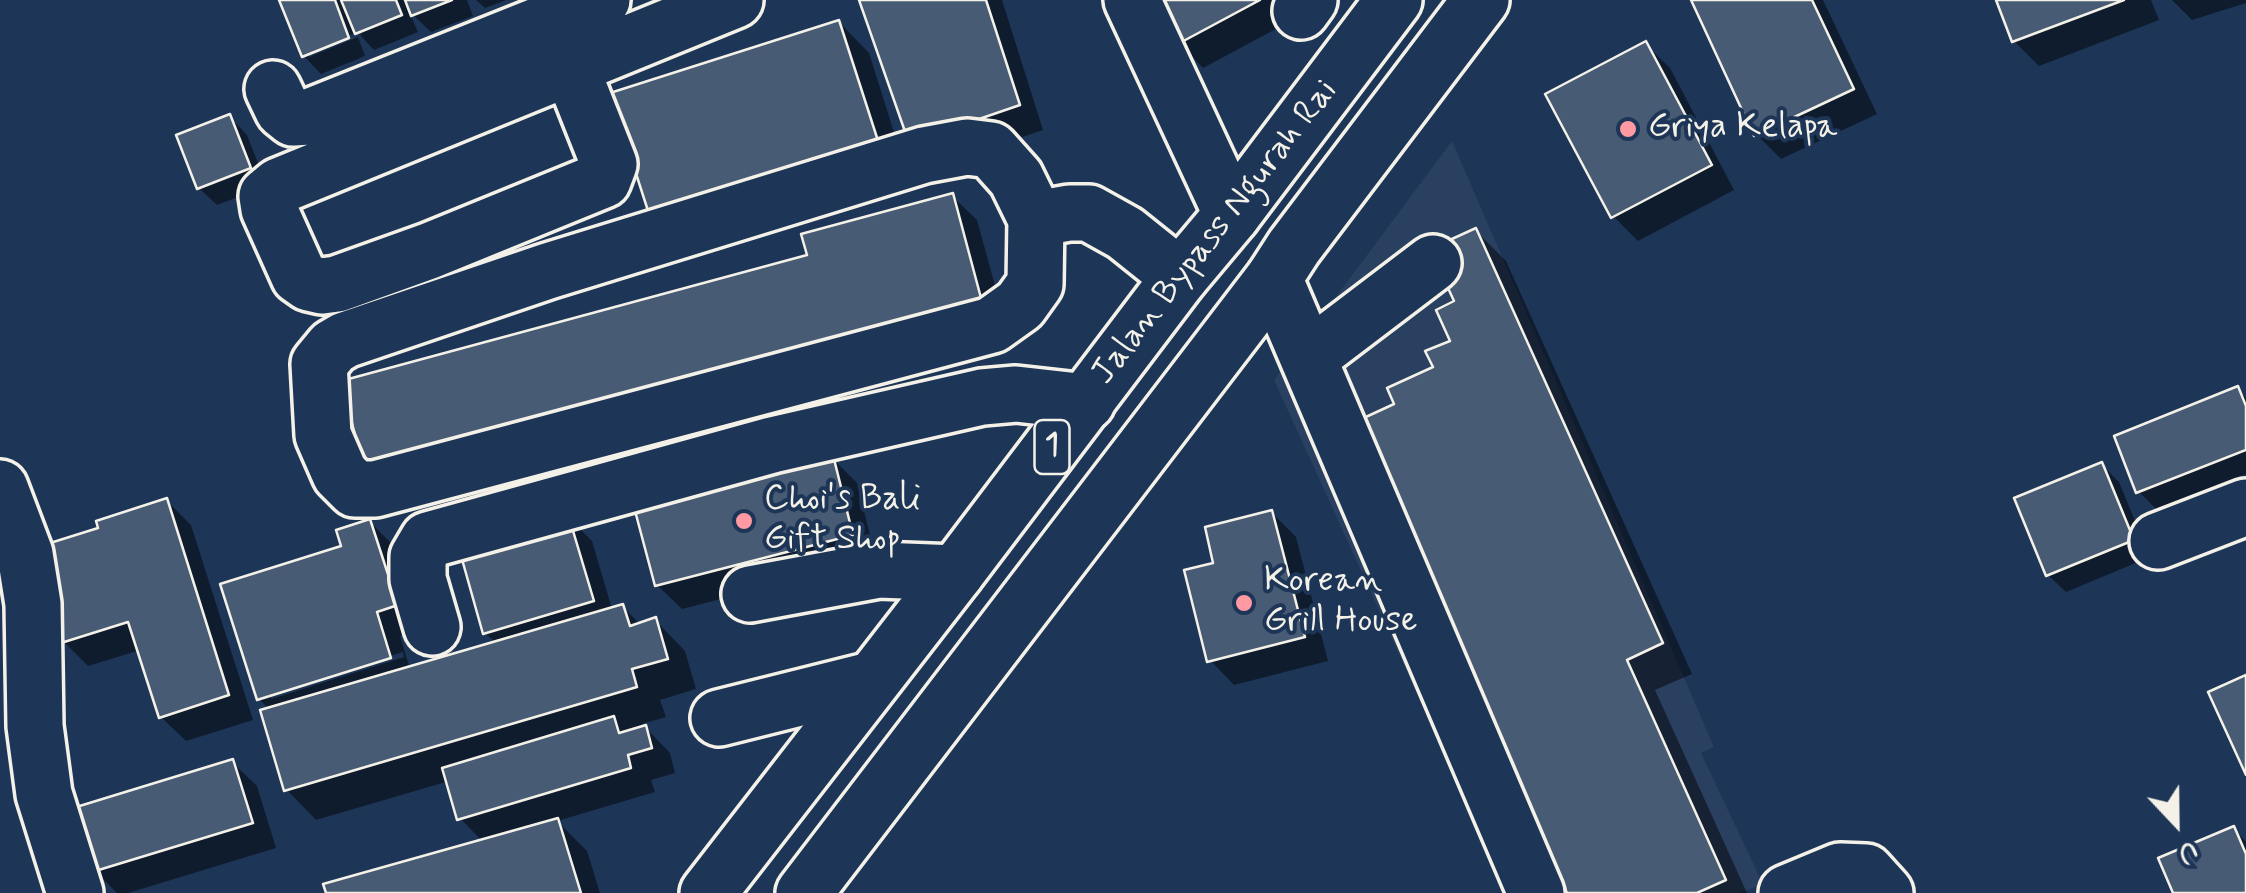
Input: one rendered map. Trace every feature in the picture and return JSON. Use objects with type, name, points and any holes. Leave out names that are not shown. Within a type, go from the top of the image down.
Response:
[{"type":"main road","points":[[273,89],[293,118],[309,117],[602,0]]},
{"type":"main road","points":[[571,68],[609,164],[602,180],[337,284],[322,286],[299,276],[268,209],[272,190],[735,0]]},
{"type":"main road","points":[[1132,0],[1232,216]]},
{"type":"main road","name":"Jalan Bypass Ngurah Rai","points":[[804,893],[1481,0]]},
{"type":"main road","name":"Jalan Bypass Ngurah Rai","points":[[708,893],[1180,278],[1232,216],[1372,12]]},
{"type":"main road","points":[[967,147],[991,150],[1016,178],[1036,219],[1035,284],[1020,306],[992,325],[376,489],[355,488],[340,474],[322,435],[320,364],[333,347],[346,340],[548,271],[924,155],[967,147]]},
{"type":"main road","points":[[1036,219],[1089,213],[1126,233],[1180,278]]},
{"type":"main road","points":[[1308,358],[1433,263]]},
{"type":"main road","points":[[1274,278],[1536,893]]},
{"type":"main road","points":[[432,627],[418,579],[418,557],[428,540],[772,445],[982,397],[1016,394],[1086,402]]},
{"type":"main road","points":[[0,488],[25,554],[33,604],[35,726],[44,794],[75,893]]},
{"type":"main road","points":[[2158,542],[2246,507]]},
{"type":"main road","points":[[750,594],[878,570],[956,573]]},
{"type":"main road","points":[[719,718],[871,680]]},
{"type":"main road","points":[[1787,893],[1840,872],[1866,872],[1884,893]]},
{"type":"shaded area","points":[[1452,141],[1714,747],[1701,753],[1763,884],[1740,893],[1508,893],[1274,380]]},
{"type":"building","points":[[279,0],[335,0],[349,38],[302,57]]},
{"type":"building","points":[[341,0],[396,0],[402,15],[355,34]]},
{"type":"building","points":[[405,0],[452,0],[411,16]]},
{"type":"building","points":[[859,0],[986,0],[1020,105],[909,143]]},
{"type":"building","points":[[1153,0],[1260,0],[1176,45]]},
{"type":"building","points":[[1691,0],[1812,0],[1854,89],[1754,136]]},
{"type":"building","points":[[1996,0],[2124,0],[2012,42]]},
{"type":"building","points":[[839,20],[880,147],[650,217],[610,93]]},
{"type":"building","name":"Griya Kelapa","points":[[1646,41],[1712,165],[1611,218],[1545,94]]},
{"type":"building","points":[[230,114],[251,168],[197,189],[176,135]]},
{"type":"building","points":[[953,193],[985,313],[367,481],[341,381],[807,255],[801,234]]},
{"type":"building","points":[[1476,228],[1663,643],[1627,660],[1726,880],[1697,893],[1567,893],[1355,422],[1394,404],[1387,388],[1433,367],[1425,351],[1450,341],[1436,310],[1454,301],[1430,249]]},
{"type":"building","points":[[2238,386],[2246,406],[2246,450],[2136,493],[2114,436]]},
{"type":"building","name":"Choi's Bali Gift Shop","points":[[833,455],[853,535],[655,586],[634,507]]},
{"type":"building","points":[[2102,462],[2134,540],[2046,576],[2014,498]]},
{"type":"building","points":[[167,498],[229,695],[159,718],[128,622],[61,643],[31,549],[98,528],[96,521]]},
{"type":"building","name":"Korean Grill House","points":[[1272,510],[1305,637],[1207,662],[1184,570],[1213,563],[1205,527]]},
{"type":"building","points":[[568,514],[594,601],[483,634],[458,545]]},
{"type":"building","points":[[370,519],[398,605],[377,612],[391,658],[257,700],[220,584],[341,546],[336,530]]},
{"type":"building","points":[[623,604],[630,626],[656,617],[668,659],[632,669],[637,687],[284,791],[260,710]]},
{"type":"building","points":[[2246,675],[2246,775],[2208,692]]},
{"type":"building","points":[[614,716],[619,733],[646,725],[652,748],[628,755],[631,768],[457,820],[442,768]]},
{"type":"building","points":[[233,759],[253,823],[92,872],[73,808]]},
{"type":"building","points":[[558,818],[581,893],[326,893],[323,884]]},
{"type":"building","points":[[2234,826],[2246,854],[2246,893],[2173,893],[2158,858]]},
{"type":"place","name":"Griya Kelapa","points":[[1628,129]]},
{"type":"place","name":"Choi's Bali Gift Shop","points":[[744,521]]},
{"type":"place","name":"Korean Grill House","points":[[1244,603]]}]
